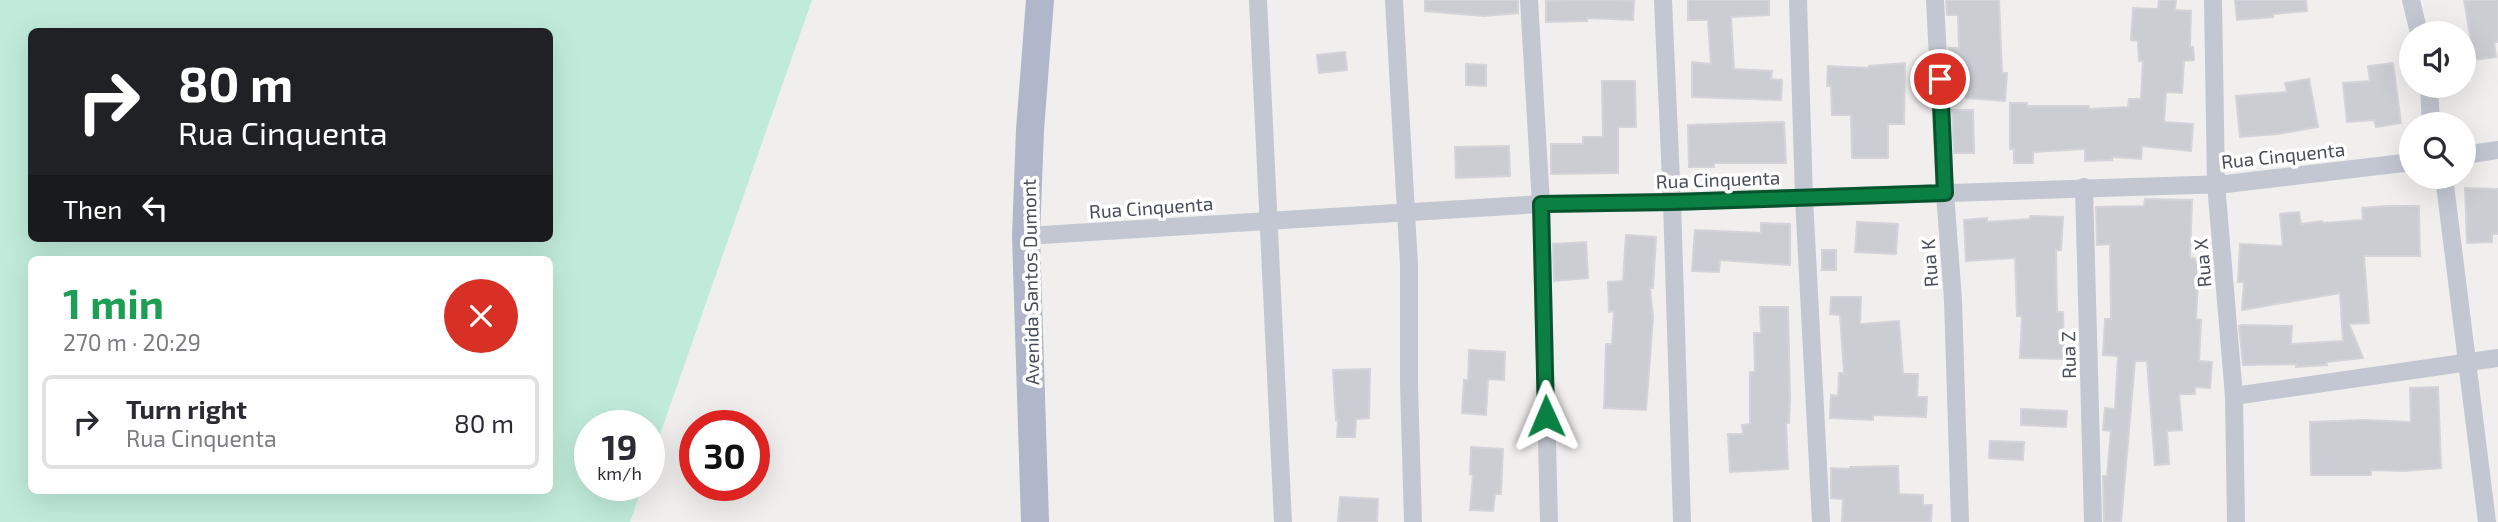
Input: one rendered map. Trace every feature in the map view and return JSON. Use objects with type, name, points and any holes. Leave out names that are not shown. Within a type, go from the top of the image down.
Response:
[{"type":"main road","name":"Avenida Santos Dumont","points":[[1035,522],[1026,236],[1030,130],[1040,0]]},
{"type":"street","points":[[1258,0],[1283,522]]},
{"type":"street","points":[[1394,0],[1409,265],[1413,522]]},
{"type":"street","points":[[1529,0],[1541,204],[1549,522]]},
{"type":"street","points":[[1662,0],[1672,202],[1682,522]]},
{"type":"street","points":[[1798,0],[1804,198],[1821,522]]},
{"type":"street","name":"Rua K","points":[[1935,0],[1953,300],[1960,522]]},
{"type":"street","name":"Rua X","points":[[2213,0],[2216,184],[2234,396],[2236,522]]},
{"type":"street","points":[[2411,0],[2416,21]]},
{"type":"street","points":[[2476,153],[2498,150]]},
{"type":"street","name":"Rua Cinquenta","points":[[1026,236],[1541,204],[2216,184],[2399,163]]},
{"type":"street","name":"Rua Z","points":[[2084,187],[2093,522]]},
{"type":"street","points":[[2446,189],[2487,522]]},
{"type":"street","points":[[2234,396],[2498,358]]},
{"type":"green space","points":[[0,0],[812,0],[665,420],[665,410],[574,410],[574,501],[637,501],[630,522],[0,522]]},
{"type":"building","points":[[1425,0],[1518,0],[1518,13],[1484,16],[1425,11]]},
{"type":"building","points":[[1688,0],[1769,0],[1769,15],[1731,17],[1734,69],[1772,71],[1771,79],[1782,80],[1781,100],[1692,97],[1692,62],[1711,64],[1708,20],[1688,20]]},
{"type":"building","points":[[1946,0],[1999,0],[2002,73],[2007,73],[2005,101],[1966,98],[1967,71],[1950,71],[1949,48],[1959,48],[1958,15],[1947,15]]},
{"type":"building","points":[[2159,0],[2176,0],[2175,10],[2191,11],[2190,47],[2193,47],[2194,60],[2184,61],[2182,93],[2166,92],[2164,122],[2193,124],[2191,151],[2142,146],[2141,159],[2112,157],[2112,160],[2085,161],[2085,149],[2033,152],[2033,163],[2014,163],[2014,149],[2010,149],[2010,103],[2027,103],[2027,106],[2089,106],[2089,109],[2128,107],[2129,99],[2141,99],[2143,61],[2139,61],[2138,41],[2131,40],[2133,8],[2158,9]]},
{"type":"building","points":[[2235,0],[2306,0],[2307,11],[2237,20]]},
{"type":"building","points":[[2464,0],[2498,0],[2498,42],[2494,42],[2496,57],[2476,60],[2476,21],[2468,21]]},
{"type":"building","points":[[1546,1],[1634,1],[1633,20],[1587,18],[1587,21],[1546,22]]},
{"type":"building","points":[[1345,52],[1347,70],[1319,73],[1317,55]]},
{"type":"building","points":[[1905,63],[1904,124],[1888,124],[1888,158],[1852,158],[1851,115],[1832,115],[1831,86],[1827,86],[1828,66],[1869,68]]},
{"type":"building","points":[[2393,63],[2399,123],[2376,127],[2374,120],[2347,122],[2343,83],[2370,81],[2368,66]]},
{"type":"building","points":[[1466,64],[1486,65],[1486,86],[1466,85]]},
{"type":"building","points":[[2309,79],[2318,127],[2240,137],[2236,96],[2287,92],[2285,83]]},
{"type":"building","points":[[1602,81],[1635,81],[1636,127],[1618,127],[1618,173],[1551,174],[1551,144],[1583,144],[1583,137],[1603,137]]},
{"type":"building","points":[[1952,110],[1973,110],[1974,153],[1954,153]]},
{"type":"building","points":[[1784,122],[1786,163],[1714,163],[1714,167],[1689,167],[1688,125]]},
{"type":"building","points":[[1509,146],[1510,176],[1456,178],[1455,147]]},
{"type":"building","points":[[2465,189],[2498,189],[2498,234],[2492,234],[2492,242],[2467,243]]},
{"type":"building","points":[[2145,199],[2192,200],[2190,258],[2199,259],[2196,319],[2201,320],[2199,361],[2212,362],[2210,388],[2195,387],[2195,394],[2179,394],[2182,430],[2167,431],[2169,464],[2155,465],[2147,361],[2135,361],[2121,522],[2104,522],[2103,476],[2107,476],[2111,431],[2103,430],[2105,408],[2115,409],[2118,356],[2103,355],[2105,319],[2111,319],[2110,244],[2097,245],[2096,207],[2144,206]]},
{"type":"building","points":[[2419,206],[2420,256],[2364,256],[2369,323],[2349,324],[2363,358],[2326,362],[2327,365],[2296,367],[2296,364],[2243,365],[2239,326],[2242,325],[2292,326],[2291,344],[2343,341],[2340,293],[2242,310],[2244,282],[2238,282],[2240,244],[2283,246],[2280,214],[2299,212],[2301,224],[2323,223],[2363,220],[2362,208]]},
{"type":"building","points":[[2030,216],[2063,217],[2061,250],[2056,250],[2057,312],[2063,312],[2064,359],[2020,358],[2022,316],[2017,316],[2015,258],[1966,261],[1964,220],[1987,218],[1987,222],[2030,219]]},
{"type":"building","points":[[1857,222],[1898,224],[1896,254],[1855,252]]},
{"type":"building","points":[[1761,223],[1790,224],[1790,265],[1720,260],[1719,272],[1692,271],[1695,230],[1761,233]]},
{"type":"building","points":[[1626,235],[1656,237],[1653,288],[1650,288],[1653,317],[1646,410],[1604,408],[1606,344],[1612,344],[1614,311],[1609,312],[1608,282],[1623,281]]},
{"type":"building","points":[[1586,242],[1588,278],[1554,281],[1553,244]]},
{"type":"building","points":[[1822,250],[1836,250],[1836,270],[1822,270]]},
{"type":"building","points":[[1831,297],[1861,297],[1860,324],[1899,321],[1903,374],[1918,374],[1917,397],[1927,397],[1926,417],[1873,415],[1873,420],[1830,418],[1831,395],[1838,396],[1839,373],[1844,373],[1840,315],[1830,314]]},
{"type":"building","points":[[1760,307],[1788,307],[1788,469],[1730,472],[1728,434],[1743,434],[1742,425],[1750,424],[1750,372],[1755,372],[1754,333],[1761,333]]},
{"type":"building","points":[[1469,350],[1505,352],[1504,380],[1488,379],[1486,415],[1462,413],[1464,380],[1468,380]]},
{"type":"building","points":[[1370,369],[1369,418],[1356,419],[1355,437],[1337,437],[1333,370]]},
{"type":"building","points":[[2438,387],[2441,468],[2371,470],[2371,475],[2311,475],[2310,422],[2411,422],[2410,388]]},
{"type":"building","points":[[2021,409],[2067,411],[2066,427],[2021,425]]},
{"type":"building","points":[[1990,441],[2024,442],[2023,460],[1989,458]]},
{"type":"building","points":[[1471,447],[1503,449],[1501,494],[1495,494],[1493,511],[1470,510],[1473,475],[1470,474]]},
{"type":"building","points":[[1898,466],[1899,494],[1923,495],[1923,505],[1932,505],[1931,522],[1842,522],[1843,499],[1831,498],[1831,468]]},
{"type":"building","points":[[1340,497],[1378,499],[1377,522],[1338,522]]},
{"type":"route","points":[[1546,416],[1541,204],[1945,193],[1940,79]]}]
